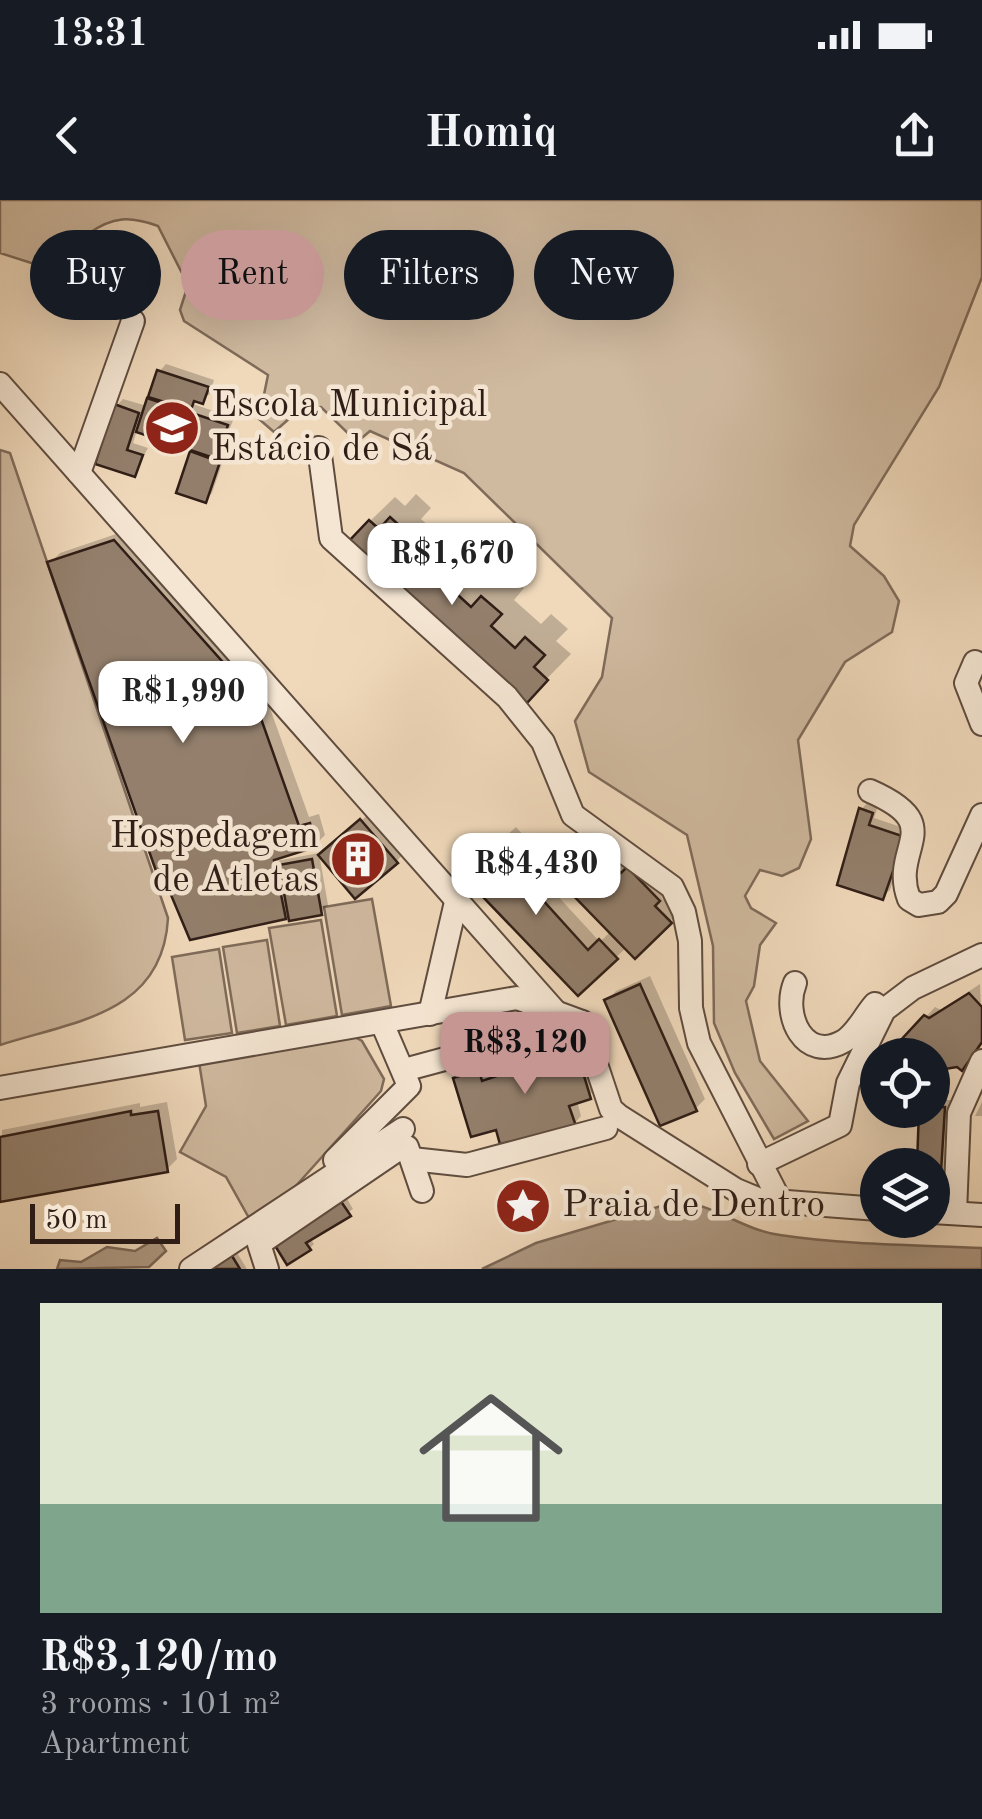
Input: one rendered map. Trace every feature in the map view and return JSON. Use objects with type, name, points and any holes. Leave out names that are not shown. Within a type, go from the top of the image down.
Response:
[{"type":"street","points":[[79,474],[133,321]]},
{"type":"street","points":[[0,384],[554,1010]]},
{"type":"street","points":[[320,448],[331,538],[507,697],[542,742],[573,814],[672,888],[684,912],[690,940],[690,1008],[700,1042],[780,1203]]},
{"type":"street","points":[[980,660],[966,676],[982,724]]},
{"type":"street","points":[[870,792],[898,804],[910,816],[911,849],[905,881],[909,899],[919,906],[938,902],[946,894],[982,815]]},
{"type":"street","points":[[430,1014],[456,902]]},
{"type":"street","points":[[759,1164],[840,1125],[848,1083],[884,1010],[913,988],[982,955]]},
{"type":"street","points":[[795,983],[788,1000],[794,1025],[804,1038],[822,1045],[844,1041],[872,1006],[910,974],[926,967],[955,970]]},
{"type":"street","points":[[0,1088],[517,998],[582,1022],[611,1109],[736,1190],[780,1203],[860,1208]]},
{"type":"street","points":[[301,1194],[407,1078],[582,1022]]},
{"type":"street","points":[[382,1023],[407,1078],[407,1144],[422,1191]]},
{"type":"street","points":[[950,1173],[959,1114],[982,1061]]},
{"type":"street","points":[[191,1269],[301,1194],[407,1144],[468,1165],[606,1128]]},
{"type":"street","points":[[267,1269],[259,1244],[407,1144]]},
{"type":"street","points":[[950,1213],[982,1214]]},
{"type":"shaded area","points":[[0,200],[982,200],[982,277],[939,387],[854,525],[850,546],[884,576],[899,601],[892,632],[845,662],[798,740],[811,839],[799,868],[782,876],[760,870],[745,896],[751,908],[776,923],[760,945],[754,986],[746,1001],[760,1061],[808,1121],[774,1139],[735,1073],[714,1023],[713,946],[687,835],[589,772],[575,721],[602,677],[612,618],[464,473],[370,431],[357,442],[321,407],[298,411],[274,432],[259,419],[268,375],[184,321],[324,320],[324,230],[181,230],[181,271],[158,226],[139,221],[122,220],[95,230],[30,230],[30,263],[0,253]]},
{"type":"shaded area","points":[[0,450],[10,453],[168,918],[162,950],[150,975],[132,994],[85,1020],[0,1045]]},
{"type":"shaded area","points":[[372,899],[391,1006],[342,1015],[324,907]]},
{"type":"shaded area","points":[[321,920],[337,1016],[286,1025],[269,928]]},
{"type":"shaded area","points":[[267,940],[280,1026],[237,1033],[223,947]]},
{"type":"shaded area","points":[[219,949],[232,1033],[185,1040],[172,957]]},
{"type":"shaded area","points":[[353,1036],[362,1041],[384,1079],[381,1091],[294,1188],[249,1218],[226,1177],[180,1152],[206,1106],[199,1062]]},
{"type":"shaded area","points":[[678,1201],[780,1235],[855,1243],[982,1248],[982,1269],[482,1269],[536,1243]]},
{"type":"shaded area","points":[[157,1238],[166,1251],[149,1267],[57,1269],[60,1260],[81,1262],[107,1247],[135,1251]]},
{"type":"building","points":[[157,370],[209,387],[203,404],[194,401],[191,410],[148,397]]},
{"type":"building","points":[[147,398],[228,425],[217,459],[136,432]]},
{"type":"building","points":[[114,404],[139,413],[127,450],[143,455],[135,477],[95,464]]},
{"type":"building","points":[[190,451],[220,462],[206,503],[176,493]]},
{"type":"building","points":[[390,517],[409,534],[399,545],[422,566],[433,554],[456,575],[447,585],[471,607],[481,596],[502,614],[491,626],[515,648],[525,637],[545,655],[534,667],[548,680],[527,703],[349,541],[369,520],[379,529]]},
{"type":"building","points":[[114,540],[253,696],[299,826],[310,823],[316,847],[274,860],[286,919],[190,940],[166,883],[161,885],[47,562]]},
{"type":"building","points":[[859,808],[873,813],[869,825],[905,837],[883,900],[837,885]]},
{"type":"building","name":"Hospedagem de Atletas","points":[[360,819],[398,863],[355,899],[318,855]]},
{"type":"building","points":[[505,835],[524,857],[513,867],[588,950],[599,939],[618,959],[578,996],[461,874]]},
{"type":"building","points":[[603,854],[621,873],[627,867],[660,901],[655,906],[672,923],[635,959],[567,889]]},
{"type":"building","points":[[312,859],[322,915],[289,921],[279,865]]},
{"type":"building","points":[[640,984],[697,1111],[660,1126],[604,1000]]},
{"type":"building","points":[[969,993],[982,1007],[982,1042],[962,1071],[950,1068],[950,1038],[903,1038],[924,1015],[929,1018]]},
{"type":"building","points":[[574,1043],[591,1099],[569,1106],[576,1126],[501,1148],[496,1130],[471,1137],[453,1078],[479,1070],[482,1081],[503,1074],[500,1064],[528,1055],[531,1064],[551,1058],[549,1050]]},
{"type":"building","points":[[131,1111],[131,1115],[158,1111],[168,1172],[0,1202],[0,1137]]},
{"type":"building","points":[[918,1128],[944,1128],[942,1148],[918,1148]]},
{"type":"building","points":[[340,1200],[351,1216],[306,1243],[311,1250],[287,1265],[274,1244]]},
{"type":"building","points":[[229,1251],[240,1269],[199,1269]]},
{"type":"place","name":"Escola Municipal Estácio de Sá","points":[[172,428]]},
{"type":"place","name":"Hospedagem de Atletas","points":[[358,859]]},
{"type":"place","name":"Praia de Dentro","points":[[523,1206]]}]
